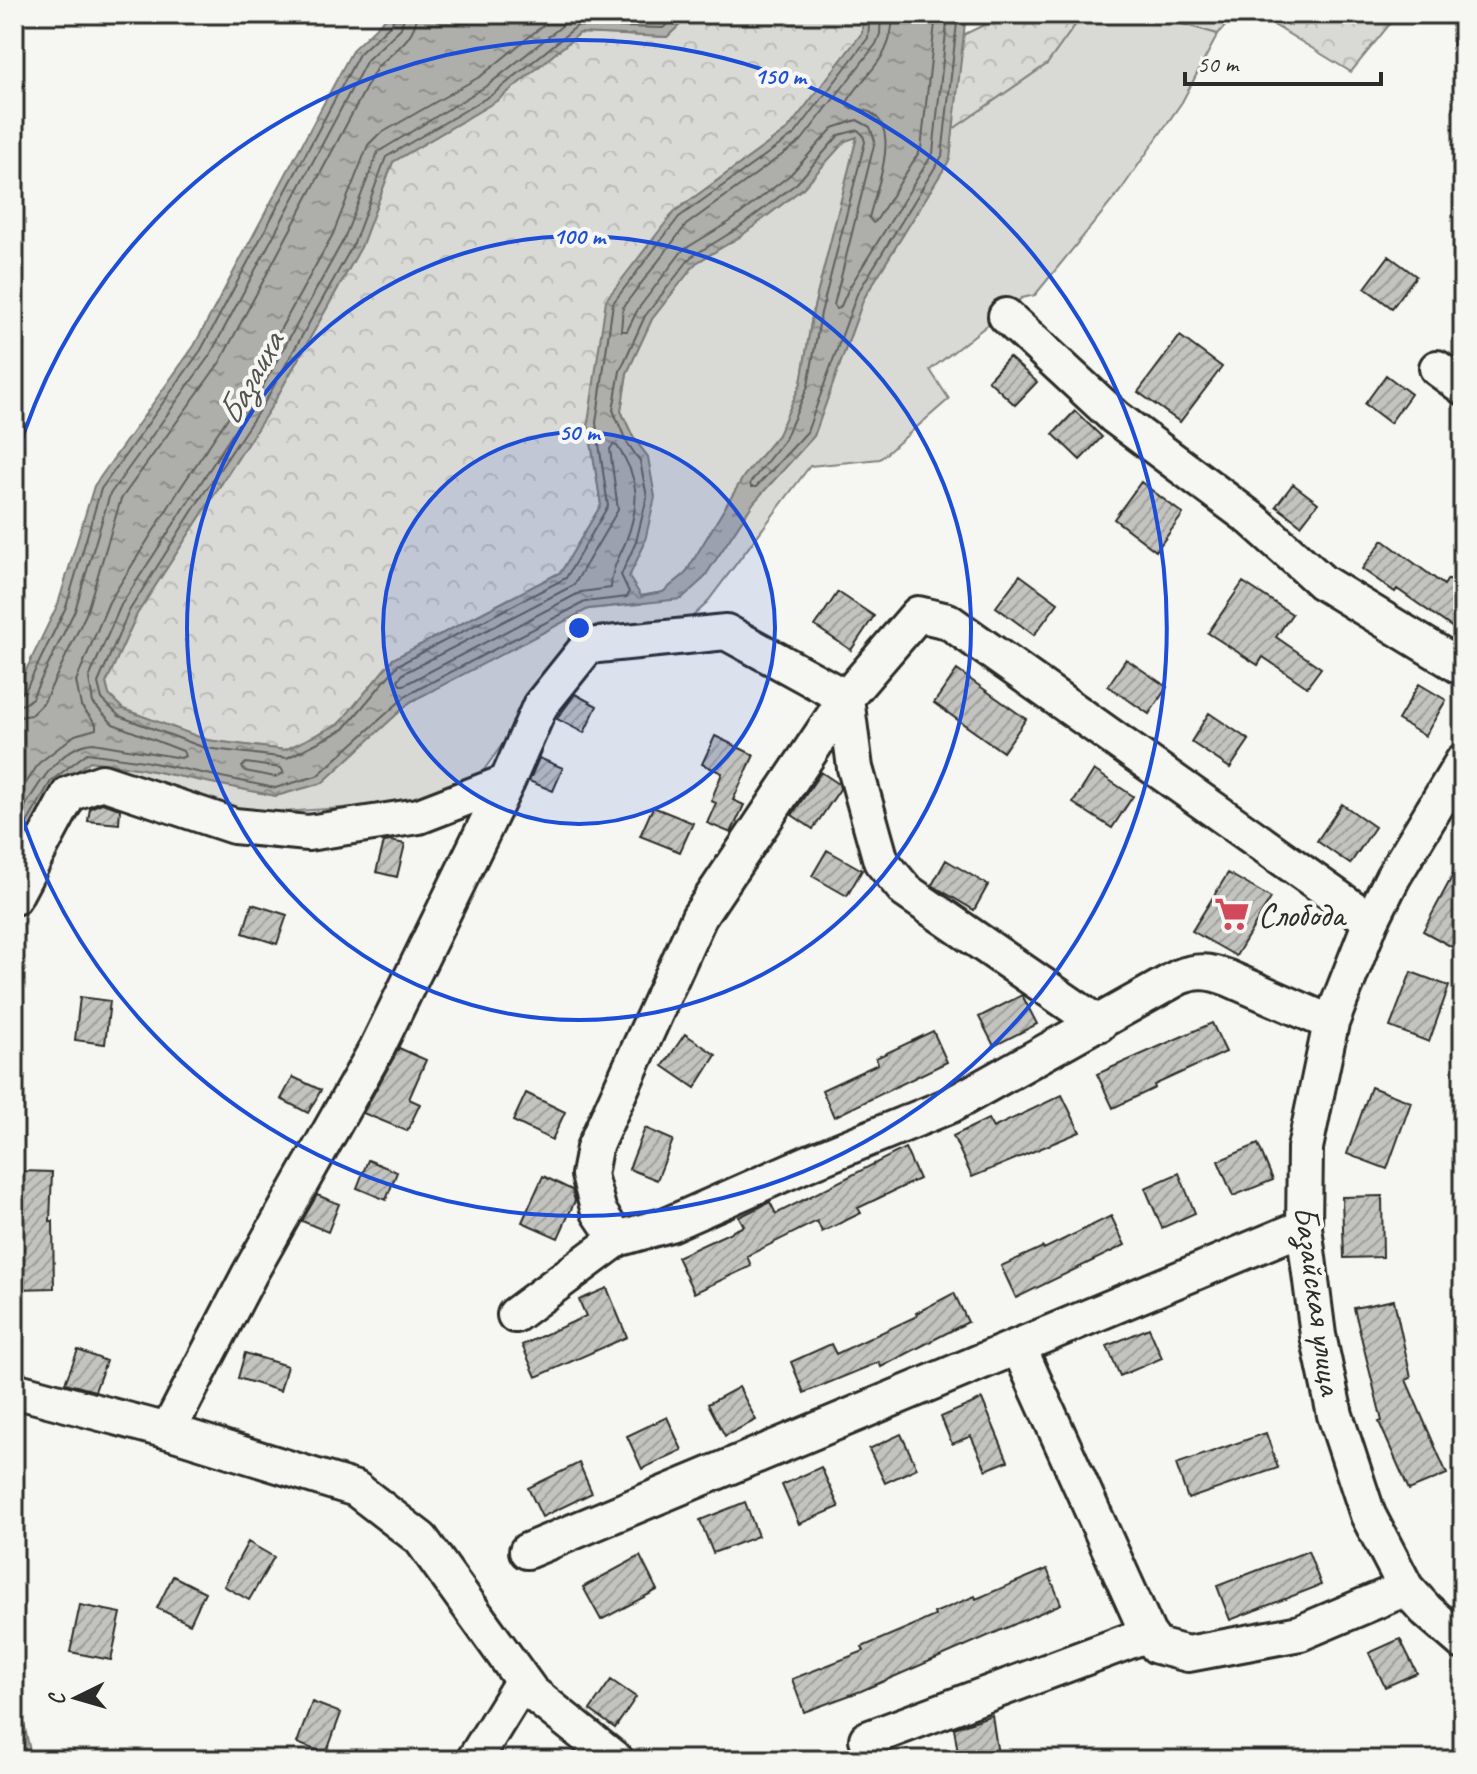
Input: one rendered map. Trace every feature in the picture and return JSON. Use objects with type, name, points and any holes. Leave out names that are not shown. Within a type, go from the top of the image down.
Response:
[{"type":"street","points":[[1006,316],[1115,417],[1253,520],[1322,582],[1463,668]]},
{"type":"street","points":[[617,1239],[599,1212],[589,1175],[594,1148],[699,917],[846,698],[918,614],[948,621],[1371,921]]},
{"type":"street","points":[[168,1431],[250,1273],[377,1048],[507,782],[540,706],[588,646],[726,632],[846,698]]},
{"type":"street","points":[[846,698],[855,768],[881,861],[906,891],[1099,1024]]},
{"type":"street","name":"Базайская улица","points":[[1463,761],[1393,877],[1371,921],[1331,1023],[1305,1148],[1304,1227],[1318,1335],[1335,1415],[1368,1515],[1406,1588],[1463,1642]]},
{"type":"street","points":[[14,897],[69,794],[102,782],[234,826],[308,833],[419,816],[507,782]]},
{"type":"street","points":[[515,1315],[617,1239],[670,1224],[951,1105],[1194,971],[1211,972],[1228,978],[1331,1023]]},
{"type":"street","points":[[527,1551],[1304,1227]]},
{"type":"street","points":[[1019,1348],[1148,1634],[1157,1646],[1188,1654],[1300,1633],[1406,1588]]},
{"type":"street","points":[[14,1390],[168,1431],[356,1489],[421,1539],[531,1692],[616,1760]]},
{"type":"street","points":[[867,1739],[1148,1634]]},
{"type":"street","points":[[474,1760],[522,1682]]},
{"type":"green space","points":[[691,14],[863,14],[862,33],[788,129],[674,212],[588,423],[601,505],[561,572],[393,659],[339,724],[285,750],[207,740],[123,709],[109,695],[106,683],[137,614],[273,404],[361,247],[393,162],[498,100],[580,33],[667,37]]},
{"type":"green space","points":[[989,14],[1083,14],[1047,64],[953,129],[963,35],[988,23]]},
{"type":"green space","points":[[1083,14],[1175,14],[1183,24],[1218,34],[1182,102],[1121,190],[1035,295],[1022,298],[930,370],[949,399],[880,459],[810,466],[705,605],[684,624],[590,633],[533,702],[478,778],[415,803],[283,812],[240,810],[136,781],[58,786],[90,761],[276,796],[322,783],[410,702],[471,669],[588,609],[640,604],[703,579],[754,502],[814,436],[864,298],[950,159],[953,129],[1047,64]]},
{"type":"green space","points":[[1175,14],[1236,14],[1218,34],[1182,24]]},
{"type":"green space","points":[[1256,14],[1398,14],[1351,72]]},
{"type":"green space","points":[[857,137],[813,311],[801,383],[778,435],[744,476],[685,574],[663,592],[641,596],[628,577],[644,545],[648,457],[633,437],[621,411],[627,373],[652,319],[696,263],[741,236],[803,188],[845,141]]},
{"type":"water","name":"Базаиха","points":[[390,14],[691,14],[667,37],[580,33],[498,100],[393,162],[361,247],[273,404],[137,614],[106,683],[109,695],[123,709],[207,740],[285,750],[339,724],[393,659],[561,572],[601,505],[588,423],[606,300],[674,212],[788,129],[862,33],[863,14],[966,14],[950,159],[864,298],[814,436],[754,502],[703,579],[681,599],[588,609],[410,702],[322,783],[276,796],[90,761],[58,786],[14,862],[14,695],[58,604],[94,486],[194,346],[353,49]],"holes":[[[857,137],[813,311],[801,383],[778,435],[744,476],[685,574],[663,592],[641,596],[629,577],[644,545],[655,497],[648,457],[633,437],[621,411],[627,373],[652,319],[696,263],[741,236],[803,188],[845,141]]]},
{"type":"water","points":[[14,1678],[32,1760],[14,1760]]},
{"type":"building","points":[[1389,256],[1416,276],[1392,308],[1365,288]]},
{"type":"building","points":[[1180,336],[1222,367],[1180,422],[1138,392]]},
{"type":"building","points":[[1009,357],[1037,382],[1015,405],[988,380]]},
{"type":"building","points":[[1386,375],[1411,394],[1390,423],[1365,404]]},
{"type":"building","points":[[1075,411],[1102,437],[1080,460],[1053,434]]},
{"type":"building","points":[[1141,482],[1183,514],[1156,551],[1114,519]]},
{"type":"building","points":[[1293,484],[1318,503],[1301,525],[1276,506]]},
{"type":"building","points":[[1383,540],[1444,585],[1448,579],[1463,589],[1463,635],[1397,589],[1395,592],[1362,569]]},
{"type":"building","points":[[1020,575],[1058,603],[1034,635],[996,607]]},
{"type":"building","points":[[1243,582],[1292,614],[1276,637],[1321,668],[1307,687],[1263,657],[1258,665],[1208,633]]},
{"type":"building","points":[[838,592],[874,616],[851,650],[815,626]]},
{"type":"building","points":[[1126,659],[1167,687],[1149,714],[1108,686]]},
{"type":"building","points":[[957,670],[1026,719],[1003,752],[934,703]]},
{"type":"building","points":[[1419,684],[1446,700],[1425,736],[1398,720]]},
{"type":"building","points":[[575,694],[597,706],[584,733],[557,719]]},
{"type":"building","points":[[1209,713],[1249,740],[1230,768],[1191,742]]},
{"type":"building","points":[[715,736],[754,755],[733,800],[744,805],[731,833],[707,823],[716,803],[711,801],[722,773],[702,764]]},
{"type":"building","points":[[539,758],[563,768],[553,791],[529,781]]},
{"type":"building","points":[[1094,770],[1133,796],[1112,828],[1073,803]]},
{"type":"building","points":[[821,772],[839,784],[840,789],[813,829],[792,815]]},
{"type":"building","points":[[102,803],[120,809],[119,824],[88,821],[90,808]]},
{"type":"building","points":[[1342,804],[1375,827],[1350,864],[1317,841]]},
{"type":"building","points":[[653,807],[693,823],[680,852],[640,836]]},
{"type":"building","points":[[384,842],[405,844],[397,877],[376,872]]},
{"type":"building","points":[[827,850],[862,870],[847,896],[812,876]]},
{"type":"building","points":[[1463,856],[1463,953],[1423,931]]},
{"type":"building","points":[[946,860],[988,885],[974,910],[932,885]]},
{"type":"building","name":"Слобода","points":[[1228,873],[1271,898],[1236,956],[1192,931]]},
{"type":"building","points":[[252,904],[287,915],[277,944],[243,933]]},
{"type":"building","points":[[1411,972],[1449,986],[1429,1042],[1390,1027]]},
{"type":"building","points":[[1022,995],[1037,1024],[994,1046],[979,1017]]},
{"type":"building","points":[[80,997],[110,1001],[105,1044],[75,1040]]},
{"type":"building","points":[[1212,1023],[1226,1052],[1154,1085],[1155,1088],[1113,1108],[1097,1074]]},
{"type":"building","points":[[933,1031],[947,1062],[834,1117],[822,1090],[878,1064],[876,1058]]},
{"type":"building","points":[[685,1034],[716,1055],[695,1088],[663,1066]]},
{"type":"building","points":[[399,1048],[426,1060],[409,1099],[420,1104],[407,1131],[363,1113]]},
{"type":"building","points":[[293,1077],[321,1090],[308,1113],[281,1099]]},
{"type":"building","points":[[1371,1087],[1411,1102],[1387,1169],[1347,1154]]},
{"type":"building","points":[[526,1093],[565,1112],[552,1140],[513,1121]]},
{"type":"building","points":[[1062,1095],[1080,1132],[972,1177],[953,1136],[988,1119],[993,1128]]},
{"type":"building","points":[[645,1128],[673,1140],[657,1180],[629,1169]]},
{"type":"building","points":[[1258,1144],[1273,1180],[1233,1196],[1218,1161]]},
{"type":"building","points":[[905,1148],[919,1179],[858,1208],[861,1213],[822,1232],[817,1221],[747,1256],[751,1266],[694,1293],[677,1257],[744,1226],[739,1217],[770,1202],[776,1214]]},
{"type":"building","points":[[368,1160],[397,1172],[386,1200],[357,1188]]},
{"type":"building","points":[[21,1171],[52,1172],[50,1221],[53,1221],[54,1288],[17,1289],[16,1222],[20,1221]]},
{"type":"building","points":[[1179,1173],[1195,1213],[1162,1228],[1145,1188]]},
{"type":"building","points":[[543,1176],[572,1190],[575,1201],[558,1238],[522,1222]]},
{"type":"building","points":[[317,1195],[339,1204],[328,1232],[302,1221]]},
{"type":"building","points":[[1382,1196],[1383,1257],[1344,1258],[1342,1197]]},
{"type":"building","points":[[1111,1216],[1125,1245],[1016,1298],[1001,1266]]},
{"type":"building","points":[[607,1288],[627,1337],[536,1377],[522,1345],[586,1316],[579,1300]]},
{"type":"building","points":[[954,1293],[968,1322],[881,1367],[879,1362],[804,1393],[791,1362],[831,1344],[836,1354],[917,1316],[916,1313]]},
{"type":"building","points":[[1394,1300],[1411,1378],[1406,1380],[1447,1474],[1409,1490],[1379,1422],[1382,1421],[1354,1308]]},
{"type":"building","points":[[1149,1328],[1162,1358],[1120,1376],[1107,1346]]},
{"type":"building","points":[[78,1350],[106,1361],[95,1391],[65,1383]]},
{"type":"building","points":[[245,1353],[287,1366],[280,1391],[238,1378]]},
{"type":"building","points":[[739,1387],[756,1420],[725,1436],[708,1404]]},
{"type":"building","points":[[982,1399],[1008,1461],[986,1470],[971,1436],[952,1444],[941,1417]]},
{"type":"building","points":[[667,1417],[682,1450],[642,1469],[627,1436]]},
{"type":"building","points":[[1266,1433],[1278,1468],[1188,1499],[1176,1464]]},
{"type":"building","points":[[901,1434],[917,1468],[885,1483],[869,1449]]},
{"type":"building","points":[[579,1463],[592,1493],[542,1517],[528,1488]]},
{"type":"building","points":[[821,1467],[839,1507],[799,1524],[782,1485]]},
{"type":"building","points":[[745,1502],[758,1536],[713,1553],[700,1520]]},
{"type":"building","points":[[248,1542],[274,1557],[249,1600],[224,1586]]},
{"type":"building","points":[[1308,1551],[1321,1585],[1230,1620],[1217,1586]]},
{"type":"building","points":[[640,1556],[657,1590],[601,1620],[583,1587]]},
{"type":"building","points":[[1047,1569],[1061,1604],[861,1691],[804,1712],[792,1679],[864,1651],[862,1647],[935,1616],[934,1613]]},
{"type":"building","points":[[173,1576],[205,1592],[190,1624],[157,1608]]},
{"type":"building","points":[[80,1605],[121,1613],[111,1660],[70,1652]]},
{"type":"building","points":[[1400,1639],[1417,1673],[1385,1687],[1369,1653]]},
{"type":"building","points":[[611,1680],[636,1697],[615,1728],[590,1710]]},
{"type":"building","points":[[312,1702],[341,1713],[326,1754],[297,1743]]},
{"type":"building","points":[[992,1715],[998,1755],[959,1760],[954,1728]]},
{"type":"place","name":"Слобода","points":[[1232,914]]}]
